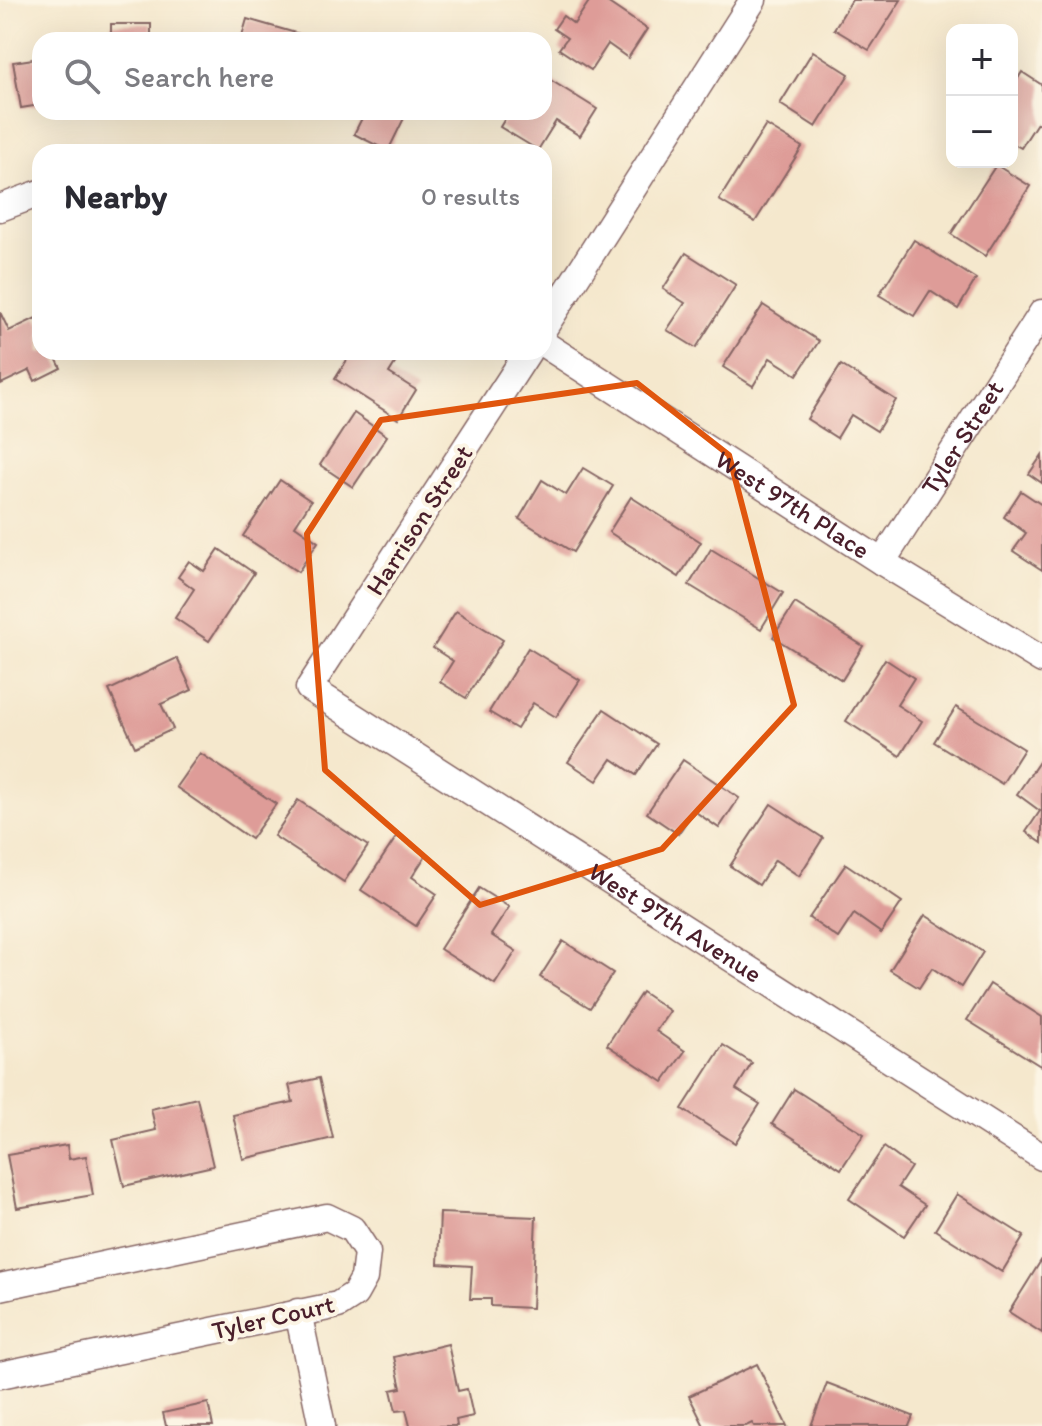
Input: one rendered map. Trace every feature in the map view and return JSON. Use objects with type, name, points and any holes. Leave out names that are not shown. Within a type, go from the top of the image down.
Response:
[{"type":"street","points":[[552,315],[753,0]]},
{"type":"street","points":[[0,208],[32,196]]},
{"type":"street","name":"Tyler Street","points":[[882,562],[1042,313]]},
{"type":"street","name":"West 97th Place","points":[[552,349],[882,562],[1042,660]]},
{"type":"street","name":"Harrison Street","points":[[309,688],[523,360]]},
{"type":"street","name":"West 97th Avenue","points":[[309,688],[1042,1157]]},
{"type":"street","name":"Tyler Court","points":[[0,1287],[327,1217],[352,1229],[367,1252],[364,1278],[355,1294],[338,1305],[0,1375]]},
{"type":"street","points":[[298,1312],[322,1426]]},
{"type":"highlighted area","points":[[637,383],[729,455],[794,705],[662,849],[480,905],[325,770],[307,534],[381,420]]},
{"type":"building","points":[[590,0],[604,0],[647,29],[628,58],[608,44],[591,70],[559,49],[567,38],[554,29],[563,16],[574,24]]},
{"type":"building","points":[[852,0],[901,0],[869,50],[834,29]]},
{"type":"building","points":[[247,19],[292,32],[243,32]]},
{"type":"building","points":[[111,24],[151,24],[151,32],[111,32]]},
{"type":"building","points":[[813,51],[849,74],[816,127],[780,104]]},
{"type":"building","points":[[32,59],[32,106],[21,108],[13,62]]},
{"type":"building","points":[[1022,72],[1042,85],[1042,127],[1037,123],[1021,148],[1018,146],[1018,78]]},
{"type":"building","points":[[552,81],[597,109],[580,136],[556,121],[542,144],[528,144],[500,127],[504,120],[552,120]]},
{"type":"building","points":[[361,120],[403,120],[391,144],[374,144],[354,134]]},
{"type":"building","points":[[766,125],[802,147],[755,222],[719,200]]},
{"type":"building","points":[[994,168],[1001,168],[1030,186],[985,256],[951,234]]},
{"type":"building","points":[[914,240],[976,279],[958,309],[930,291],[914,316],[879,295]]},
{"type":"building","points":[[686,253],[736,285],[696,348],[667,330],[685,303],[663,289]]},
{"type":"building","points":[[763,305],[819,341],[797,375],[770,358],[753,386],[723,367]]},
{"type":"building","points":[[0,312],[9,331],[32,320],[32,360],[57,360],[61,368],[35,381],[30,370],[1,384]]},
{"type":"building","points":[[347,360],[397,360],[389,373],[416,390],[398,419],[335,379]]},
{"type":"building","points":[[841,365],[896,400],[877,431],[851,415],[837,438],[807,419]]},
{"type":"building","points":[[354,413],[387,436],[353,487],[320,465]]},
{"type":"building","points":[[1042,455],[1042,483],[1029,474]]},
{"type":"building","points":[[583,468],[613,486],[573,552],[519,519],[542,480],[566,495]]},
{"type":"building","points":[[280,480],[311,501],[295,526],[318,542],[298,572],[243,536]]},
{"type":"building","points":[[1021,491],[1042,505],[1042,570],[1013,551],[1026,533],[1004,517]]},
{"type":"building","points":[[631,497],[701,542],[679,577],[609,532]]},
{"type":"building","points":[[219,549],[254,573],[209,641],[175,618],[194,589],[178,577],[189,561],[204,571]]},
{"type":"building","points":[[711,549],[783,593],[761,629],[689,585]]},
{"type":"building","points":[[795,603],[863,646],[842,680],[773,637]]},
{"type":"building","points":[[456,611],[503,640],[466,698],[440,682],[453,661],[433,648]]},
{"type":"building","points":[[528,648],[580,680],[556,717],[533,703],[517,729],[489,712]]},
{"type":"building","points":[[177,658],[192,690],[161,704],[173,729],[135,747],[109,690]]},
{"type":"building","points":[[885,659],[914,678],[897,705],[922,721],[900,756],[846,721]]},
{"type":"building","points":[[956,707],[1024,749],[1002,784],[934,742]]},
{"type":"building","points":[[604,709],[657,744],[636,775],[612,759],[597,781],[568,762]]},
{"type":"building","points":[[200,753],[276,804],[251,839],[176,787]]},
{"type":"building","points":[[683,760],[739,798],[719,828],[694,811],[678,834],[647,813]]},
{"type":"building","points":[[1039,762],[1042,764],[1042,843],[1026,832],[1040,811],[1017,794]]},
{"type":"building","points":[[298,800],[368,846],[344,882],[274,836]]},
{"type":"building","points":[[771,804],[823,838],[799,876],[775,860],[759,885],[730,866]]},
{"type":"building","points":[[397,836],[426,855],[412,877],[437,894],[416,926],[361,890]]},
{"type":"building","points":[[846,864],[902,902],[881,933],[854,914],[838,938],[809,918]]},
{"type":"building","points":[[479,888],[509,907],[491,935],[516,951],[495,984],[440,949]]},
{"type":"building","points":[[925,915],[983,952],[961,987],[932,968],[919,988],[890,970]]},
{"type":"building","points":[[563,941],[613,973],[590,1008],[540,977]]},
{"type":"building","points":[[990,984],[1042,1017],[1042,1067],[967,1020]]},
{"type":"building","points":[[642,992],[670,1011],[656,1031],[685,1051],[663,1082],[607,1045]]},
{"type":"building","points":[[723,1045],[752,1063],[736,1089],[760,1104],[735,1143],[682,1109]]},
{"type":"building","points":[[319,1078],[333,1138],[243,1159],[233,1115],[293,1102],[289,1085]]},
{"type":"building","points":[[794,1089],[864,1134],[841,1169],[772,1124]]},
{"type":"building","points":[[197,1098],[213,1166],[124,1186],[113,1140],[156,1130],[151,1109]]},
{"type":"building","points":[[67,1145],[69,1159],[86,1156],[93,1195],[17,1208],[7,1155]]},
{"type":"building","points":[[884,1147],[911,1167],[898,1187],[925,1205],[904,1236],[849,1199]]},
{"type":"building","points":[[957,1194],[1024,1236],[1002,1272],[935,1230]]},
{"type":"building","points":[[440,1213],[536,1217],[532,1308],[491,1306],[491,1299],[470,1299],[472,1266],[438,1264]]},
{"type":"building","points":[[1042,1259],[1042,1333],[1009,1312]]},
{"type":"building","points":[[448,1344],[458,1391],[467,1389],[473,1416],[456,1420],[457,1426],[410,1426],[406,1410],[396,1411],[391,1390],[401,1388],[394,1357]]},
{"type":"building","points":[[757,1364],[787,1426],[754,1426],[752,1423],[746,1426],[704,1426],[689,1396]]},
{"type":"building","points":[[827,1383],[913,1416],[909,1426],[811,1426]]},
{"type":"building","points":[[208,1403],[213,1426],[166,1426],[163,1413]]}]
